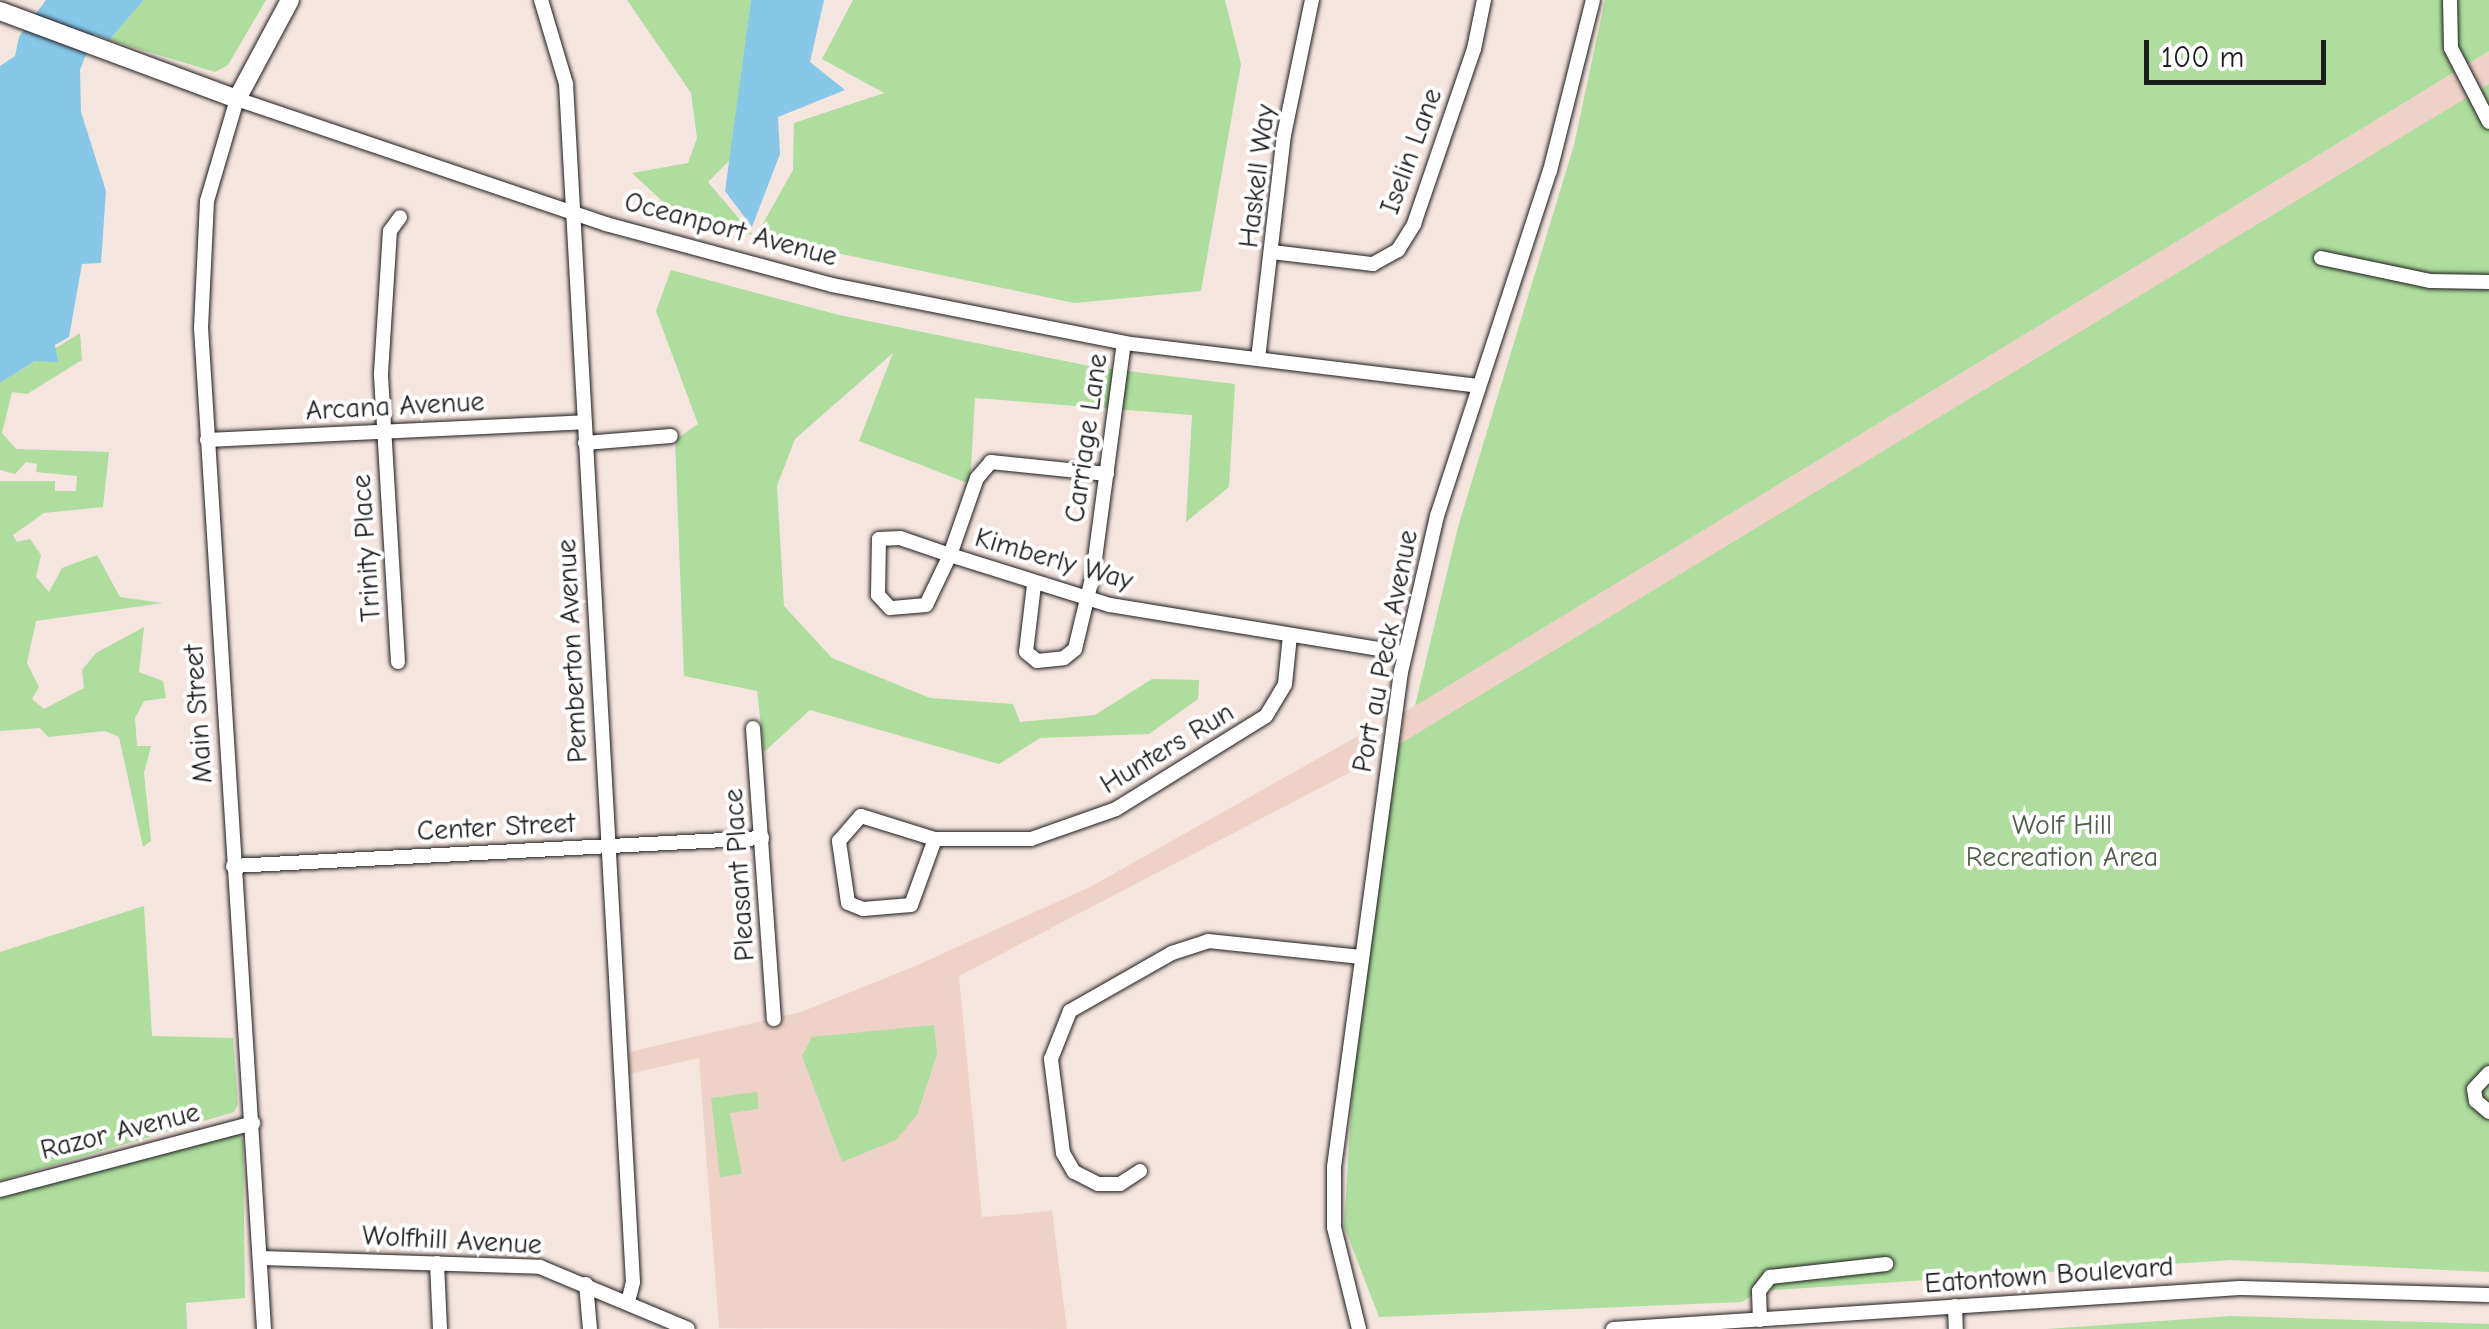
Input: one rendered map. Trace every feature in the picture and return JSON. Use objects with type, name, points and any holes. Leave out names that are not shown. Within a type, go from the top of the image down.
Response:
[{"type":"main road","points":[[237,99],[290,0]]},
{"type":"main road","name":"Oceanport Avenue","points":[[7,14],[95,50],[237,99]]},
{"type":"street","name":"Pemberton Avenue","points":[[541,0],[564,67],[633,1282],[628,1302]]},
{"type":"street","name":"Haskell Way","points":[[1258,359],[1284,135],[1312,0]]},
{"type":"street","name":"Iselin Lane","points":[[1272,252],[1373,264],[1398,250],[1414,224],[1474,49],[1484,0]]},
{"type":"street","name":"Port au Peck Avenue","points":[[1360,1329],[1340,1272],[1333,1206],[1404,653],[1477,386],[1560,136],[1593,0]]},
{"type":"street","points":[[2450,0],[2451,48],[2489,122]]},
{"type":"street","name":"Oceanport Avenue","points":[[237,99],[572,214],[832,285],[1124,343],[1477,386]]},
{"type":"street","name":"Main Street","points":[[237,99],[222,134],[203,235],[207,440],[264,1329]]},
{"type":"street","name":"Trinity Place","points":[[398,662],[383,431],[390,231],[400,217]]},
{"type":"street","points":[[2321,258],[2430,281],[2489,282]]},
{"type":"street","name":"Carriage Lane","points":[[1034,585],[1024,638],[1026,652],[1037,661],[1072,654],[1087,599],[1108,474],[1124,343]]},
{"type":"street","name":"Arcana Avenue","points":[[207,440],[585,422]]},
{"type":"street","points":[[585,443],[671,436]]},
{"type":"street","name":"Kimberly Way","points":[[1108,474],[998,461],[982,468],[950,555],[1087,599],[1404,653]]},
{"type":"street","points":[[882,537],[950,555],[932,600],[900,608],[880,602],[875,558],[882,537]]},
{"type":"street","name":"Hunters Run","points":[[935,839],[917,901],[862,909],[848,904],[839,841],[861,816],[935,839],[1008,842],[1099,818],[1261,721],[1285,684],[1290,636]]},
{"type":"street","name":"Pleasant Place","points":[[753,728],[774,1018]]},
{"type":"street","name":"Center Street","points":[[234,866],[762,838]]},
{"type":"street","points":[[1140,1172],[1120,1184],[1098,1184],[1074,1172],[1063,1154],[1051,1059],[1070,1011],[1172,954],[1208,942],[1362,957]]},
{"type":"street","points":[[2489,1072],[2474,1089],[2489,1112]]},
{"type":"street","name":"Razor Avenue","points":[[0,1190],[253,1123]]},
{"type":"street","name":"Wolfhill Avenue","points":[[260,1258],[540,1267],[688,1329]]},
{"type":"street","points":[[437,1262],[440,1329]]},
{"type":"street","points":[[1760,1320],[1759,1290],[1770,1277],[1886,1264]]},
{"type":"street","points":[[586,1284],[590,1329]]},
{"type":"street","name":"Eatontown Boulevard","points":[[1613,1329],[1714,1326],[2240,1288],[2489,1295]]},
{"type":"street","points":[[1955,1306],[1956,1329]]},
{"type":"shaded area","points":[[2489,51],[2489,86],[1399,745],[1403,713]]},
{"type":"shaded area","points":[[1374,727],[1368,763],[959,976],[982,1217],[1052,1211],[1067,1329],[719,1328],[699,1058],[629,1074],[629,1052],[801,1012],[913,967],[1090,887]]},
{"type":"green space","points":[[144,0],[266,0],[228,65],[215,72],[109,40]]},
{"type":"green space","points":[[627,0],[751,0],[730,160],[708,182],[753,235],[676,214],[632,173],[688,163],[697,138],[691,93]]},
{"type":"green space","points":[[853,0],[1225,0],[1241,64],[1201,291],[1074,303],[756,236],[793,170],[794,123],[884,93],[822,59]]},
{"type":"green space","points":[[1605,0],[2489,0],[2489,51],[1415,706],[1458,527],[1574,145]]},
{"type":"green space","name":"Wolf Hill Recreation Area","points":[[2489,84],[2489,1272],[2231,1260],[1759,1291],[1742,1302],[1379,1317],[1344,1226],[1356,1031],[1398,745]]},
{"type":"green space","points":[[671,270],[839,315],[1094,367],[1235,384],[1229,487],[1186,522],[1192,415],[975,398],[970,484],[859,441],[893,353],[795,439],[777,486],[784,606],[832,658],[930,698],[1013,704],[1020,722],[1095,715],[1152,679],[1199,680],[1198,699],[1149,734],[1040,738],[999,764],[810,710],[764,752],[757,691],[684,676],[675,440],[698,424],[656,311]]},
{"type":"green space","points":[[80,333],[82,360],[27,394],[12,392],[2,433],[16,449],[109,452],[103,507],[44,513],[13,535],[17,542],[30,539],[41,555],[36,577],[49,592],[62,568],[97,555],[120,597],[163,603],[36,621],[27,663],[39,687],[32,699],[44,709],[84,688],[82,670],[96,653],[144,627],[139,672],[163,681],[166,698],[144,701],[135,718],[137,746],[151,746],[144,773],[151,841],[143,847],[119,737],[105,731],[48,737],[40,728],[0,731],[0,481],[55,481],[55,491],[76,491],[77,476],[36,472],[37,464],[26,462],[15,474],[0,470],[0,383]]},
{"type":"green space","points":[[144,906],[152,1036],[233,1038],[238,1104],[234,1112],[0,1181],[0,952]]},
{"type":"green space","points":[[934,1025],[937,1054],[917,1115],[896,1140],[842,1162],[802,1056],[812,1037]]},
{"type":"green space","points":[[757,1092],[759,1109],[730,1113],[742,1174],[720,1177],[711,1098]]},
{"type":"green space","points":[[236,1132],[243,1140],[245,1298],[186,1303],[187,1329],[0,1329],[0,1196]]},
{"type":"green space","points":[[2231,1316],[2489,1324],[2489,1329],[2047,1329]]},
{"type":"water","points":[[46,0],[144,0],[109,40],[94,34],[80,70],[81,112],[106,191],[101,263],[82,264],[69,337],[55,345],[58,362],[35,361],[0,383],[0,66],[15,56],[19,37]]},
{"type":"water","points":[[751,0],[824,0],[810,62],[845,90],[778,117],[780,154],[752,227],[725,191]]}]
